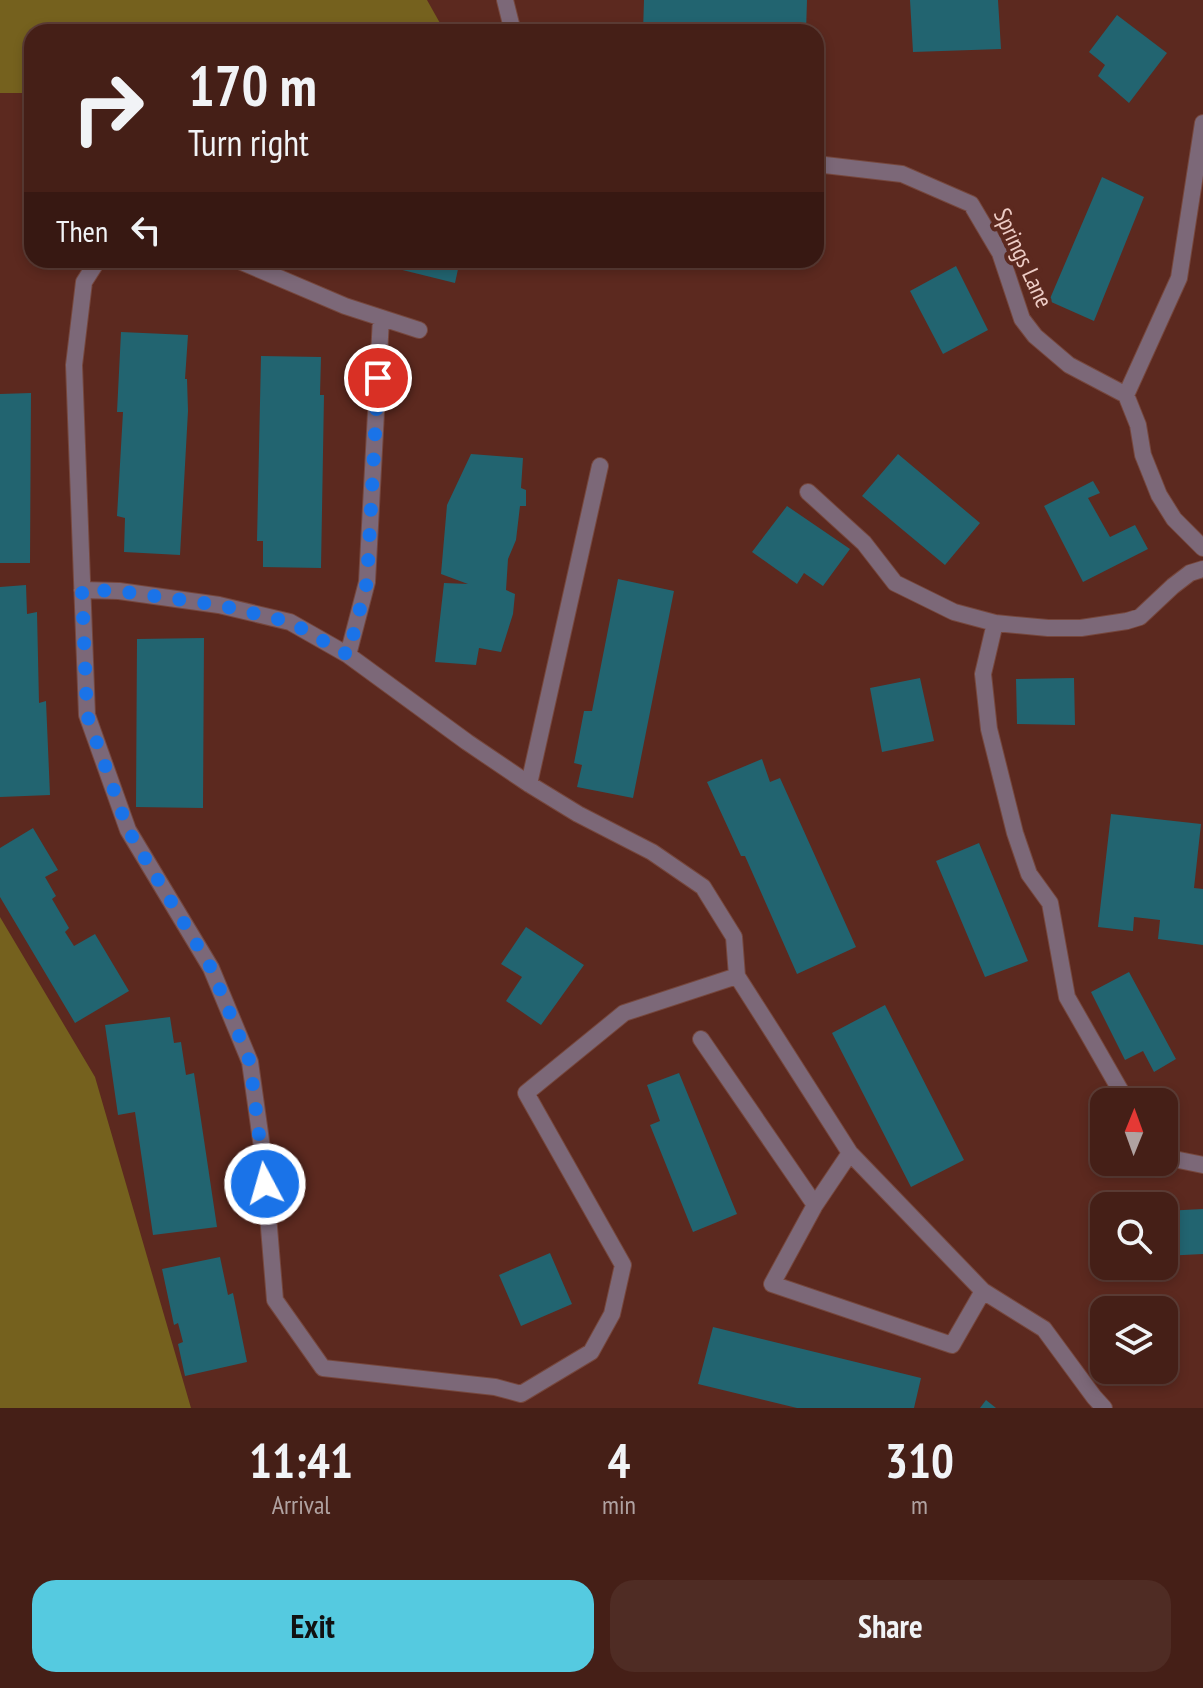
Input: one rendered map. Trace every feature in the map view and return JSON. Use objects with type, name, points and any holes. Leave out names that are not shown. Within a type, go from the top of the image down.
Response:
[{"type":"street","points":[[505,0],[511,24]]},
{"type":"street","points":[[1203,123],[1179,278],[1126,395],[1138,425],[1143,455],[1159,495],[1174,519],[1203,548]]},
{"type":"street","name":"Springs Lane","points":[[824,165],[902,174],[971,204],[1000,253],[1022,319],[1035,336],[1069,365],[1126,395]]},
{"type":"street","points":[[93,268],[84,282],[74,365],[87,715],[128,830],[211,968],[250,1062],[263,1155],[275,1300],[323,1368],[495,1387],[521,1394],[591,1352],[612,1314],[623,1265],[526,1093],[624,1013],[737,976]]},
{"type":"street","points":[[256,268],[345,306],[419,330]]},
{"type":"street","points":[[348,655],[367,582],[381,318]]},
{"type":"street","points":[[529,784],[600,466]]},
{"type":"street","points":[[808,492],[864,543],[895,583],[954,612],[995,623],[1081,628],[1127,621],[1140,617],[1190,573],[1203,569]]},
{"type":"street","points":[[82,590],[119,591],[204,603],[290,622],[348,655],[529,784],[578,814],[652,852],[703,887],[734,937],[737,976],[850,1153],[983,1291],[1044,1329],[1104,1408]]},
{"type":"street","points":[[995,623],[983,674],[989,729],[1015,833],[1029,874],[1050,903],[1067,997],[1119,1088]]},
{"type":"street","points":[[701,1039],[815,1205]]},
{"type":"street","points":[[850,1153],[815,1205],[772,1284],[952,1345],[983,1291]]},
{"type":"street","points":[[1178,1161],[1203,1165]]},
{"type":"shaded area","points":[[0,0],[427,0],[440,24],[24,24],[24,93],[0,93]]},
{"type":"shaded area","points":[[0,917],[95,1077],[191,1408],[0,1408]]},
{"type":"building","points":[[644,0],[807,0],[806,24],[643,24]]},
{"type":"building","points":[[910,0],[998,0],[1001,49],[913,52]]},
{"type":"building","points":[[1117,15],[1167,53],[1129,103],[1098,76],[1105,65],[1089,52]]},
{"type":"building","points":[[1102,177],[1144,197],[1094,321],[1049,301]]},
{"type":"building","points":[[956,266],[988,330],[943,354],[910,291]]},
{"type":"building","points":[[394,268],[458,268],[455,283]]},
{"type":"building","points":[[121,332],[188,335],[185,379],[188,411],[180,555],[124,552],[125,518],[117,516],[123,412],[117,412]]},
{"type":"building","points":[[261,356],[321,357],[320,395],[324,395],[321,568],[263,567],[263,541],[257,541]]},
{"type":"building","points":[[31,393],[30,563],[0,563],[0,394]]},
{"type":"building","points":[[471,454],[523,458],[521,488],[526,490],[526,506],[520,506],[516,540],[508,559],[506,590],[515,594],[513,614],[501,652],[479,648],[476,665],[435,662],[444,583],[468,584],[441,574],[447,505]]},
{"type":"building","points":[[898,454],[980,523],[945,565],[862,496]]},
{"type":"building","points":[[1093,481],[1100,493],[1088,498],[1110,537],[1135,525],[1148,549],[1083,582],[1044,506]]},
{"type":"building","points":[[787,506],[850,549],[823,586],[804,573],[797,584],[752,552]]},
{"type":"building","points":[[618,579],[674,591],[633,798],[577,787],[582,765],[574,763],[584,711],[592,711]]},
{"type":"building","points":[[26,585],[27,614],[37,612],[39,703],[46,701],[50,795],[0,797],[0,587]]},
{"type":"building","points":[[204,638],[203,808],[136,807],[137,639]]},
{"type":"building","points":[[920,678],[934,741],[882,752],[870,688]]},
{"type":"building","points":[[1074,678],[1075,725],[1017,724],[1016,679]]},
{"type":"building","points":[[762,759],[770,782],[780,778],[856,947],[797,974],[745,856],[741,856],[707,782]]},
{"type":"building","points":[[1111,814],[1201,824],[1194,888],[1203,889],[1203,945],[1158,939],[1160,920],[1134,917],[1133,931],[1098,927]]},
{"type":"building","points":[[33,828],[58,870],[45,877],[56,896],[52,899],[69,928],[65,932],[74,946],[95,934],[129,991],[75,1023],[0,897],[0,848]]},
{"type":"building","points":[[979,843],[1028,961],[985,977],[936,861]]},
{"type":"building","points":[[526,927],[584,965],[541,1025],[506,1001],[522,977],[501,964]]},
{"type":"building","points":[[1129,972],[1176,1059],[1154,1072],[1143,1051],[1125,1060],[1091,992]]},
{"type":"building","points":[[885,1005],[964,1160],[911,1187],[832,1033]]},
{"type":"building","points":[[170,1017],[174,1043],[181,1042],[186,1075],[194,1073],[217,1227],[153,1235],[135,1112],[118,1115],[105,1025]]},
{"type":"building","points":[[679,1073],[737,1214],[693,1232],[650,1125],[660,1121],[647,1085]]},
{"type":"building","points":[[1203,1209],[1203,1254],[1178,1255],[1178,1210]]},
{"type":"building","points":[[550,1253],[572,1304],[521,1326],[499,1275]]},
{"type":"building","points":[[220,1257],[228,1295],[233,1293],[247,1362],[185,1376],[178,1344],[183,1342],[178,1323],[174,1325],[162,1269]]},
{"type":"building","points":[[713,1327],[921,1378],[914,1408],[797,1408],[698,1384]]},
{"type":"building","points":[[986,1400],[996,1408],[980,1408]]},
{"type":"route","points":[[265,1184],[250,1062],[211,968],[128,830],[87,715],[82,590],[119,591],[219,605],[290,622],[348,655],[367,582],[378,378]]}]
